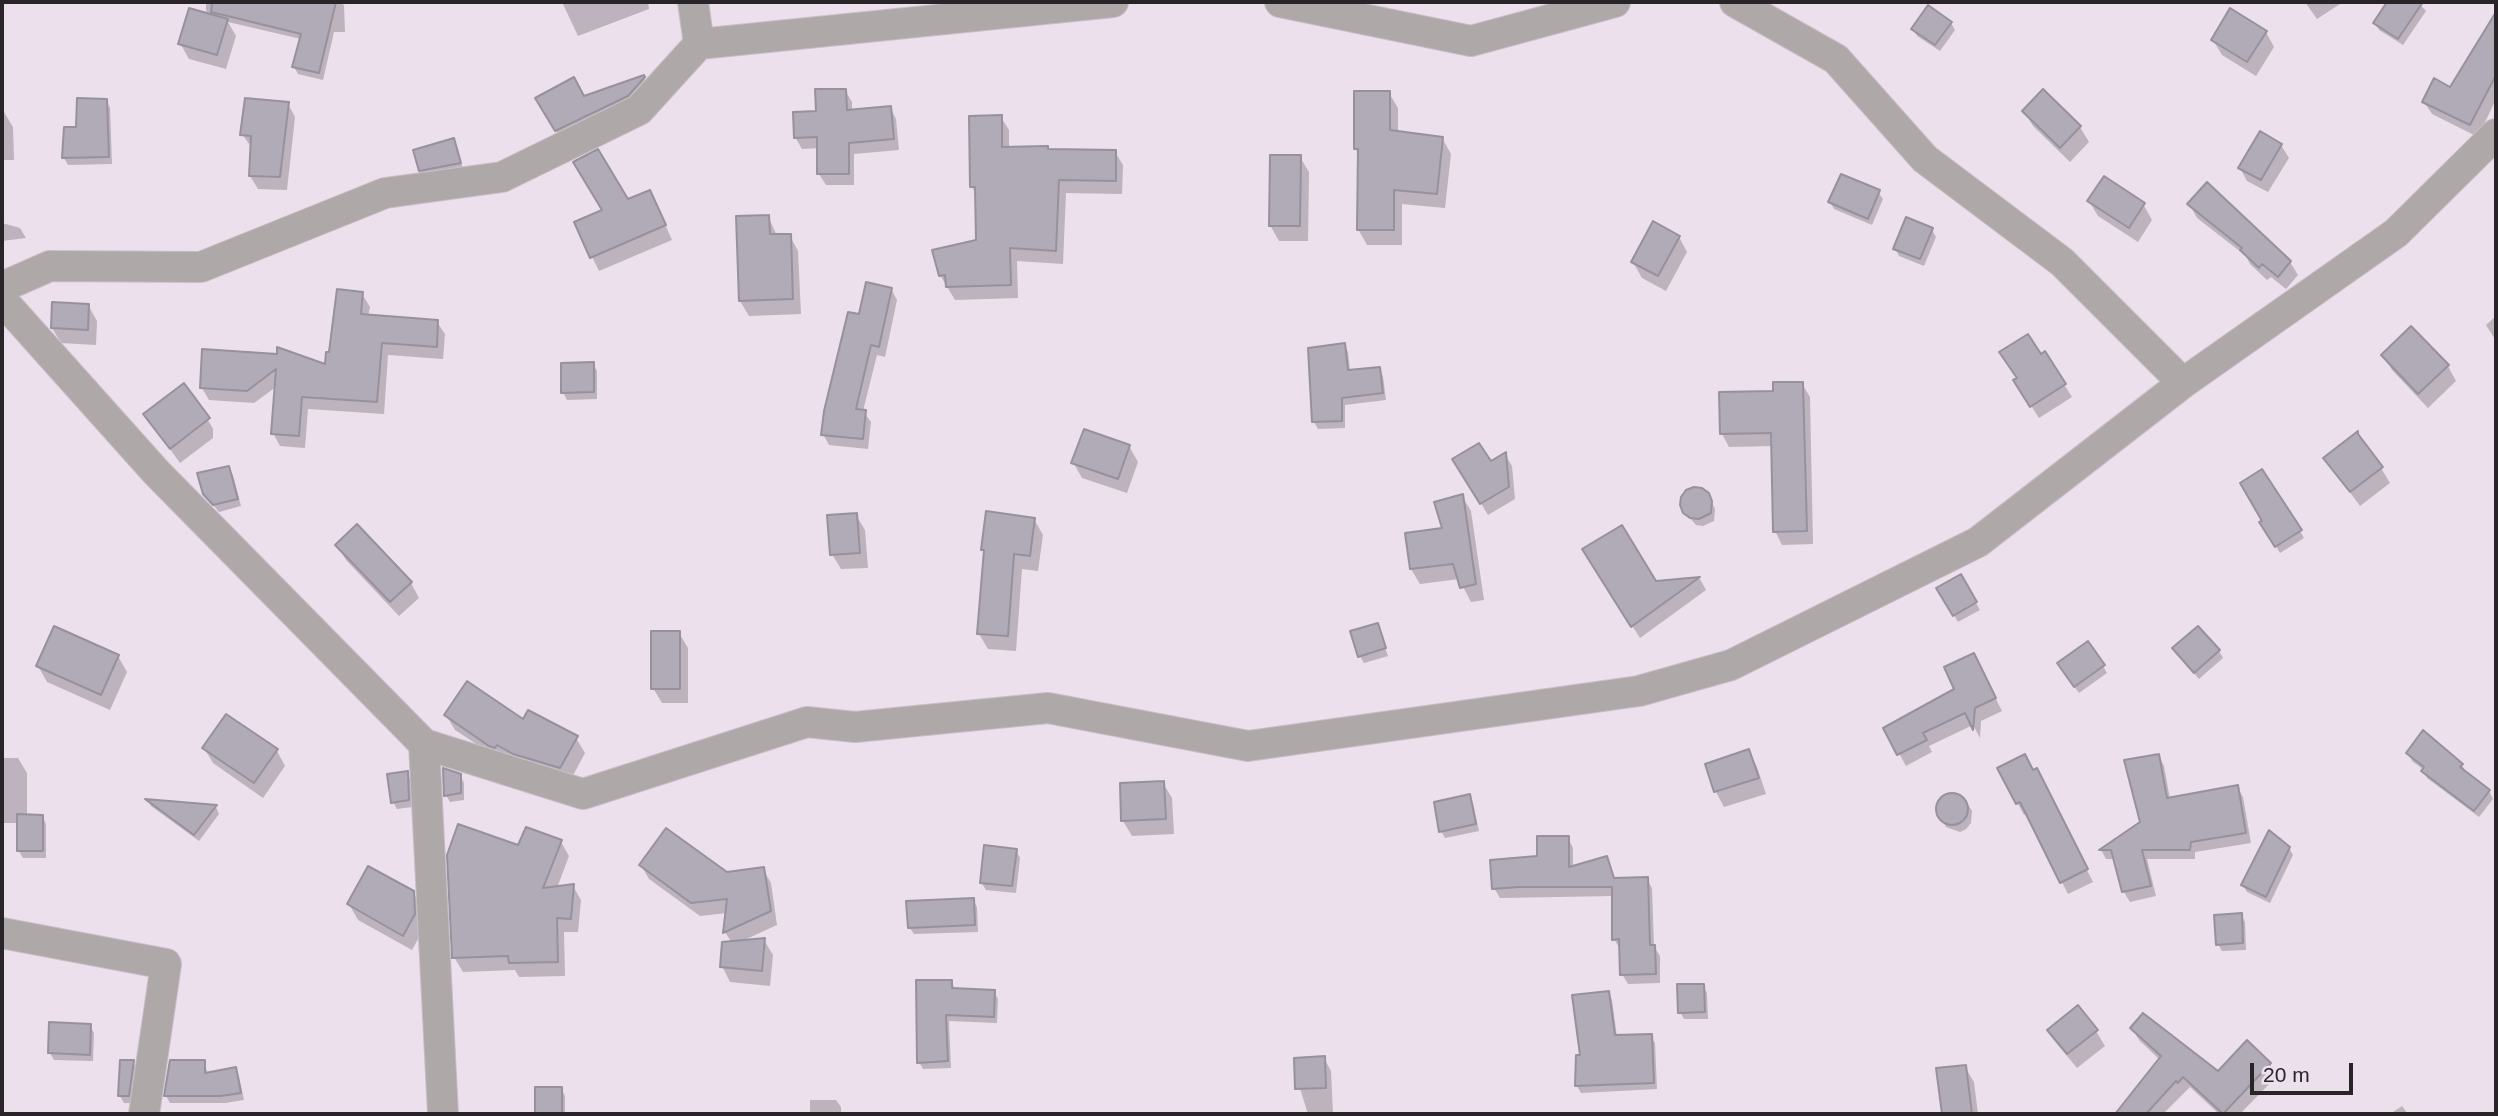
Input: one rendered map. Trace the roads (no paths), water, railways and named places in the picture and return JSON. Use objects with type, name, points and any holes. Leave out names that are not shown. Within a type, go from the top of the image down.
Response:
[{"type":"street","points":[[693,2],[699,44]]},
{"type":"street","points":[[2,288],[50,266],[201,267],[385,193],[502,177],[639,110],[699,44],[1113,2]]},
{"type":"street","points":[[1280,2],[1471,41],[1615,2]]},
{"type":"street","points":[[1735,2],[1836,59],[1925,159],[2062,262],[2183,383]]},
{"type":"street","points":[[2,300],[156,472],[424,744],[583,794],[807,722],[855,727],[1048,708],[1248,746],[1639,691],[1731,665],[1978,542],[2183,383],[2396,233],[2496,134]]},
{"type":"street","points":[[424,744],[443,1114]]},
{"type":"street","points":[[2,933],[166,964],[144,1114]]}]
